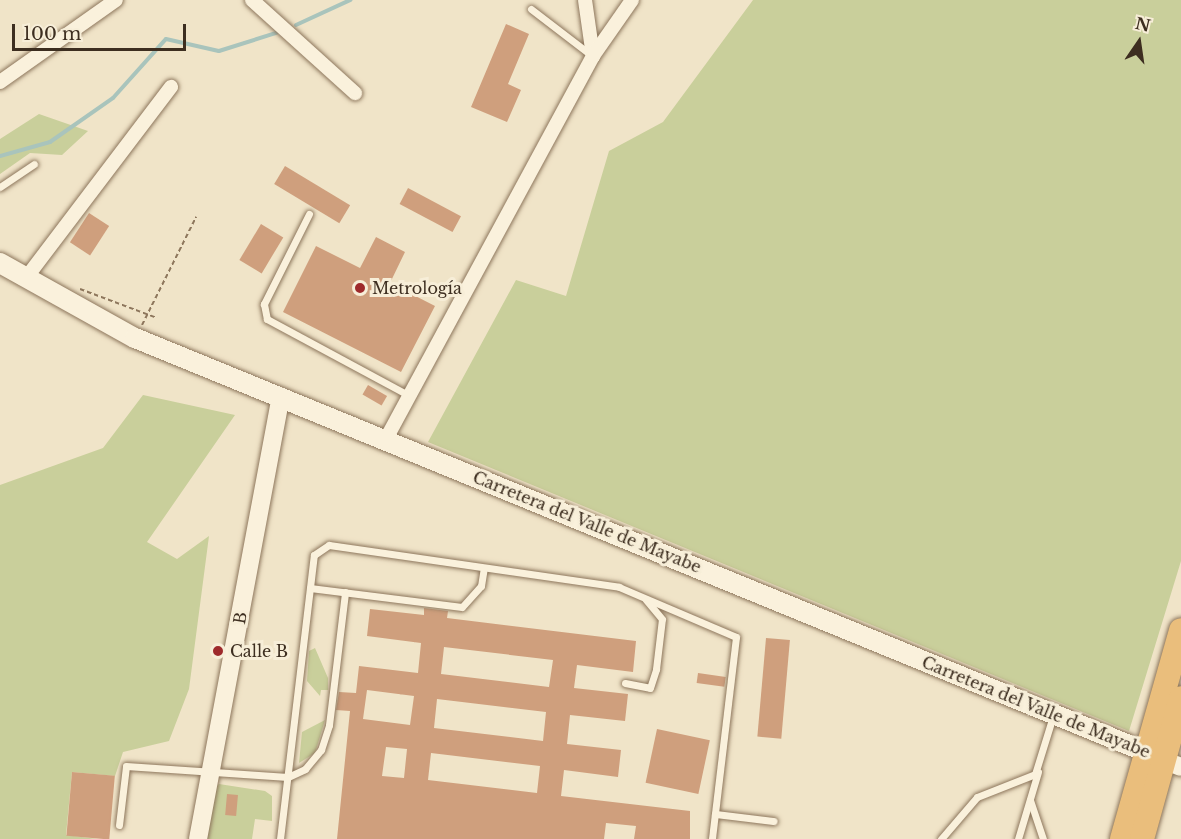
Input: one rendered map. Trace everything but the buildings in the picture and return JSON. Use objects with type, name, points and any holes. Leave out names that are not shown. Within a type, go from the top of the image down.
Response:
[{"type":"highway","points":[[1122,839],[1163,760],[1181,630]]},
{"type":"highway","points":[[1142,839],[1181,698]]},
{"type":"main road","name":"Carretera del Valle de Mayabe","points":[[0,262],[135,338],[386,439],[1163,760]]},
{"type":"street","points":[[0,82],[116,0]]},
{"type":"street","points":[[252,0],[355,93]]},
{"type":"street","points":[[585,0],[593,56]]},
{"type":"street","points":[[386,439],[593,56],[632,0]]},
{"type":"street","points":[[26,278],[171,87]]},
{"type":"street","name":"B","points":[[198,839],[213,770],[280,397]]},
{"type":"lane","points":[[531,9],[593,56]]},
{"type":"lane","points":[[0,187],[34,164]]},
{"type":"lane","points":[[309,214],[264,304],[267,319],[410,396]]},
{"type":"lane","points":[[280,839],[314,555],[329,545],[619,588],[736,637],[712,839]]},
{"type":"lane","points":[[310,588],[462,607],[481,586],[484,568]]},
{"type":"lane","points":[[119,825],[126,766],[213,770],[288,777],[305,770],[321,750],[329,725],[345,592]]},
{"type":"lane","points":[[625,683],[650,688],[656,669],[662,619],[644,598]]},
{"type":"lane","points":[[1018,839],[1054,714]]},
{"type":"lane","points":[[941,839],[976,797],[1039,770]]},
{"type":"lane","points":[[1030,800],[1043,839]]},
{"type":"lane","points":[[715,814],[774,821]]},
{"type":"path","points":[[135,338],[196,217]]},
{"type":"path","points":[[71,288],[99,292],[157,318]]},
{"type":"green space","points":[[753,0],[1181,0],[1181,561],[1129,731],[428,442],[516,280],[566,296],[609,151],[663,122]]},
{"type":"green space","points":[[39,114],[88,131],[62,155],[30,153],[0,174],[0,139]]},
{"type":"green space","points":[[143,395],[235,415],[147,542],[177,559],[209,536],[189,689],[169,741],[123,752],[115,776],[72,772],[66,835],[97,839],[0,839],[0,485],[103,448]]},
{"type":"green space","points":[[315,648],[328,678],[328,690],[321,690],[320,696],[307,681],[309,651]]},
{"type":"green space","points":[[325,720],[315,753],[299,763],[302,732]]},
{"type":"green space","points":[[219,784],[265,791],[272,796],[272,821],[255,819],[252,839],[202,839],[212,789]]},
{"type":"waterway","points":[[296,25],[350,0]]},
{"type":"waterway","points":[[0,156],[50,142],[113,98],[166,39],[219,51],[276,33]]},
{"type":"place","name":"Metrología","points":[[360,288]]},
{"type":"place","name":"Calle B","points":[[218,651]]}]
